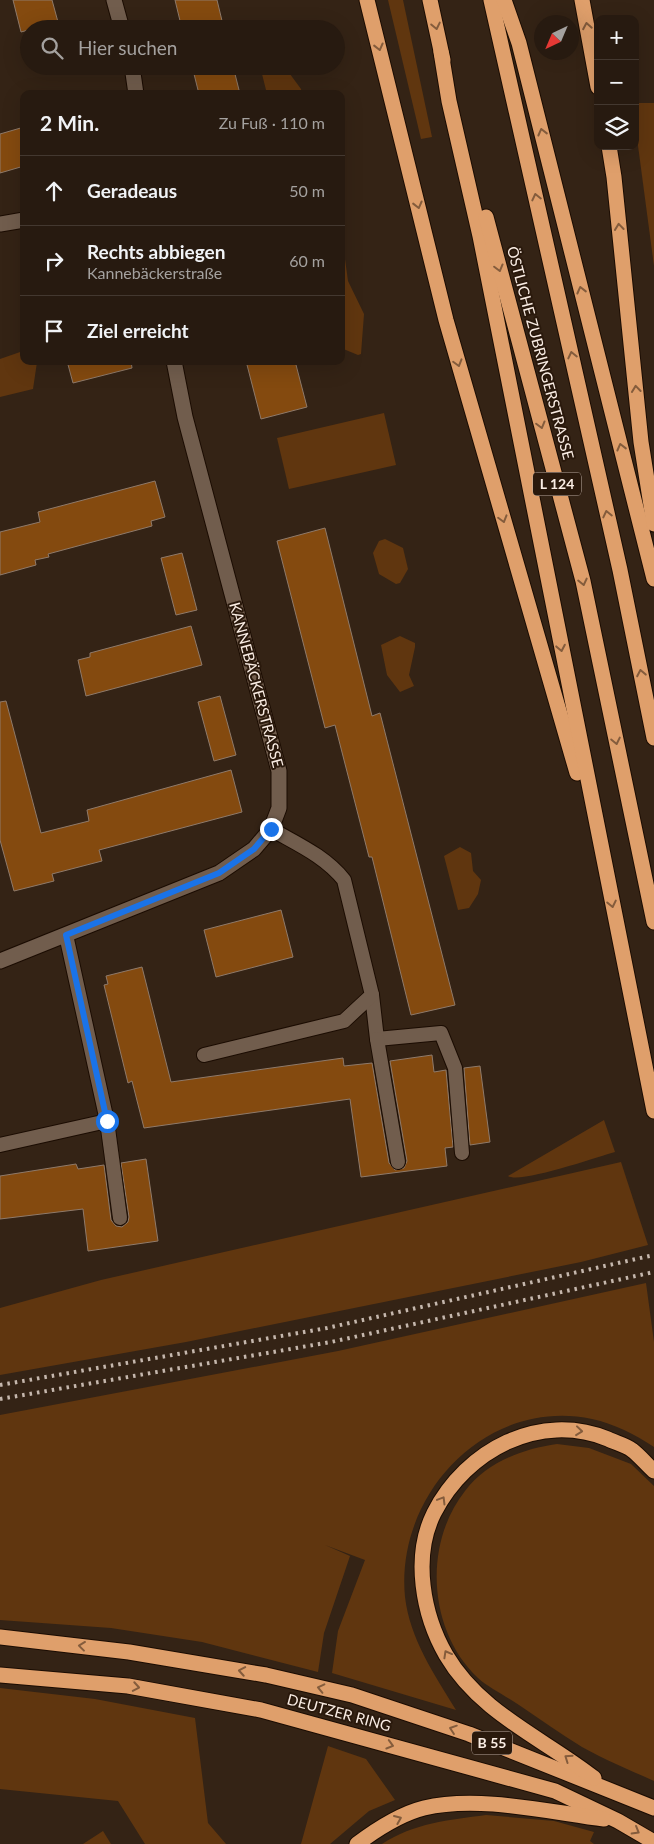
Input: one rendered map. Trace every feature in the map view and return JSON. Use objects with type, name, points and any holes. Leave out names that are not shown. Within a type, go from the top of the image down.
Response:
[{"type":"highway","points":[[368,0],[446,320],[602,856],[654,1111]]},
{"type":"highway","name":"ÖSTLICHE ZUBRINGERSTRASSE","points":[[430,0],[441,52],[584,582],[654,922]]},
{"type":"highway","name":"ÖSTLICHE ZUBRINGERSTRASSE","points":[[491,0],[620,570],[654,738]]},
{"type":"highway","points":[[504,0],[522,52],[654,579]]},
{"type":"highway","points":[[582,0],[594,65]]},
{"type":"highway","name":"L 124","points":[[441,52],[449,100],[506,365],[602,856]]},
{"type":"highway","points":[[610,150],[641,442],[654,524]]},
{"type":"highway","points":[[607,1788],[568,1758],[502,1716],[469,1688],[446,1655],[430,1621],[423,1587],[424,1547],[433,1514],[452,1484],[476,1462],[500,1446],[522,1435],[554,1428],[590,1432],[632,1450],[654,1471]]},
{"type":"highway","name":"DEUTZER RING","points":[[0,1637],[130,1652],[266,1675],[352,1695],[469,1734],[654,1808]]},
{"type":"highway","name":"DEUTZER RING","points":[[0,1675],[128,1686],[282,1716],[556,1792],[618,1820],[654,1842]]},
{"type":"highway","points":[[357,1844],[379,1827],[424,1808],[474,1802],[618,1820]]},
{"type":"street","points":[[114,0],[120,20]]},
{"type":"street","points":[[133,75],[135,90]]},
{"type":"street","points":[[0,224],[20,221]]},
{"type":"street","name":"KANNEBÄCKERSTRASSE","points":[[0,961],[219,873],[254,849],[271,829],[279,808],[279,771],[187,424],[175,365]]},
{"type":"lane","points":[[271,829],[316,854],[335,869],[344,880],[372,995],[377,1039],[398,1162]]},
{"type":"lane","points":[[66,935],[107,1121],[120,1218]]},
{"type":"lane","points":[[204,1055],[344,1021],[372,995]]},
{"type":"lane","points":[[377,1039],[441,1034],[455,1068],[462,1153]]},
{"type":"lane","points":[[0,1145],[107,1121]]},
{"type":"shaded area","points":[[388,0],[403,0],[432,137],[421,139]]},
{"type":"shaded area","points":[[262,75],[291,75],[301,90],[266,90]]},
{"type":"shaded area","points":[[639,103],[654,103],[654,266],[639,150]]},
{"type":"shaded area","points":[[345,259],[348,281],[364,314],[361,354],[358,355],[345,350]]},
{"type":"shaded area","points":[[20,352],[20,365],[37,365],[33,389],[0,397],[0,359]]},
{"type":"shaded area","points":[[384,413],[396,465],[289,489],[277,438]]},
{"type":"shaded area","points":[[385,539],[403,548],[408,569],[400,583],[396,584],[379,574],[373,553],[379,541]]},
{"type":"shaded area","points":[[400,636],[415,643],[415,647],[409,675],[414,686],[400,692],[387,675],[381,645]]},
{"type":"shaded area","points":[[460,847],[471,853],[473,871],[481,880],[478,894],[469,908],[458,910],[444,856]]},
{"type":"shaded area","points":[[604,1120],[615,1152],[542,1173],[527,1176],[508,1176]]},
{"type":"shaded area","points":[[621,1162],[648,1245],[581,1262],[186,1342],[0,1375],[0,1308],[101,1280]]},
{"type":"shaded area","points":[[646,1283],[654,1342],[654,1447],[624,1430],[592,1419],[553,1416],[517,1423],[484,1438],[455,1461],[432,1490],[415,1523],[406,1559],[405,1597],[408,1612],[424,1656],[456,1710],[332,1673],[338,1631],[365,1560],[325,1545],[350,1556],[324,1633],[318,1672],[202,1642],[111,1628],[0,1620],[0,1415],[338,1351]]},
{"type":"shaded area","points":[[557,1444],[589,1448],[631,1464],[654,1486],[654,1781],[582,1747],[482,1682],[461,1659],[449,1636],[441,1612],[437,1587],[437,1561],[442,1536],[451,1512],[465,1491],[484,1472],[506,1458],[531,1449]]},
{"type":"shaded area","points":[[0,1688],[95,1699],[195,1718],[208,1823],[226,1844],[145,1844],[118,1801],[0,1789]]},
{"type":"shaded area","points":[[328,1746],[366,1759],[395,1800],[369,1811],[330,1844],[301,1844]]},
{"type":"shaded area","points":[[486,1815],[554,1821],[594,1832],[590,1841],[594,1844],[382,1844],[419,1827]]},
{"type":"shaded area","points":[[103,1831],[111,1844],[83,1844]]},
{"type":"building","points":[[13,0],[52,0],[57,20],[20,20],[20,28]]},
{"type":"building","points":[[175,0],[217,0],[222,20],[180,20]]},
{"type":"building","points":[[194,75],[235,75],[239,90],[198,90]]},
{"type":"building","points":[[20,128],[20,167],[0,173],[0,134]]},
{"type":"building","points":[[68,365],[132,365],[132,368],[73,383]]},
{"type":"building","points":[[247,365],[296,365],[307,407],[261,419]]},
{"type":"building","points":[[155,481],[165,517],[151,521],[152,526],[48,554],[49,557],[35,560],[36,565],[0,575],[0,532],[40,522],[38,512]]},
{"type":"building","points":[[325,528],[372,716],[380,713],[455,1005],[411,1015],[372,857],[369,857],[335,725],[325,728],[277,541]]},
{"type":"building","points":[[182,553],[197,610],[176,615],[161,558]]},
{"type":"building","points":[[191,626],[202,665],[86,696],[78,660],[90,657],[90,653]]},
{"type":"building","points":[[220,696],[236,755],[214,761],[198,702]]},
{"type":"building","points":[[6,701],[41,833],[89,821],[87,810],[231,770],[242,812],[99,850],[102,861],[52,874],[54,881],[14,891],[0,840],[0,702]]},
{"type":"building","points":[[281,910],[293,957],[216,977],[204,930]]},
{"type":"building","points":[[142,967],[171,1082],[343,1058],[344,1066],[372,1063],[389,1163],[395,1170],[404,1168],[407,1161],[390,1061],[432,1055],[434,1072],[446,1070],[453,1147],[445,1148],[447,1166],[361,1177],[350,1099],[144,1128],[132,1081],[128,1083],[104,985],[108,984],[106,976]]},
{"type":"building","points":[[480,1066],[490,1142],[470,1145],[464,1068]]},
{"type":"building","points":[[146,1159],[158,1241],[88,1251],[83,1209],[0,1219],[0,1176],[76,1164],[78,1169],[104,1165],[111,1220],[116,1226],[122,1227],[128,1222],[129,1217],[121,1163]]},
{"type":"railway","points":[[0,1385],[327,1328],[654,1255]]},
{"type":"railway","points":[[0,1399],[331,1342],[654,1272]]},
{"type":"route","points":[[107,1121],[66,935],[219,873],[254,849],[271,829]]}]
